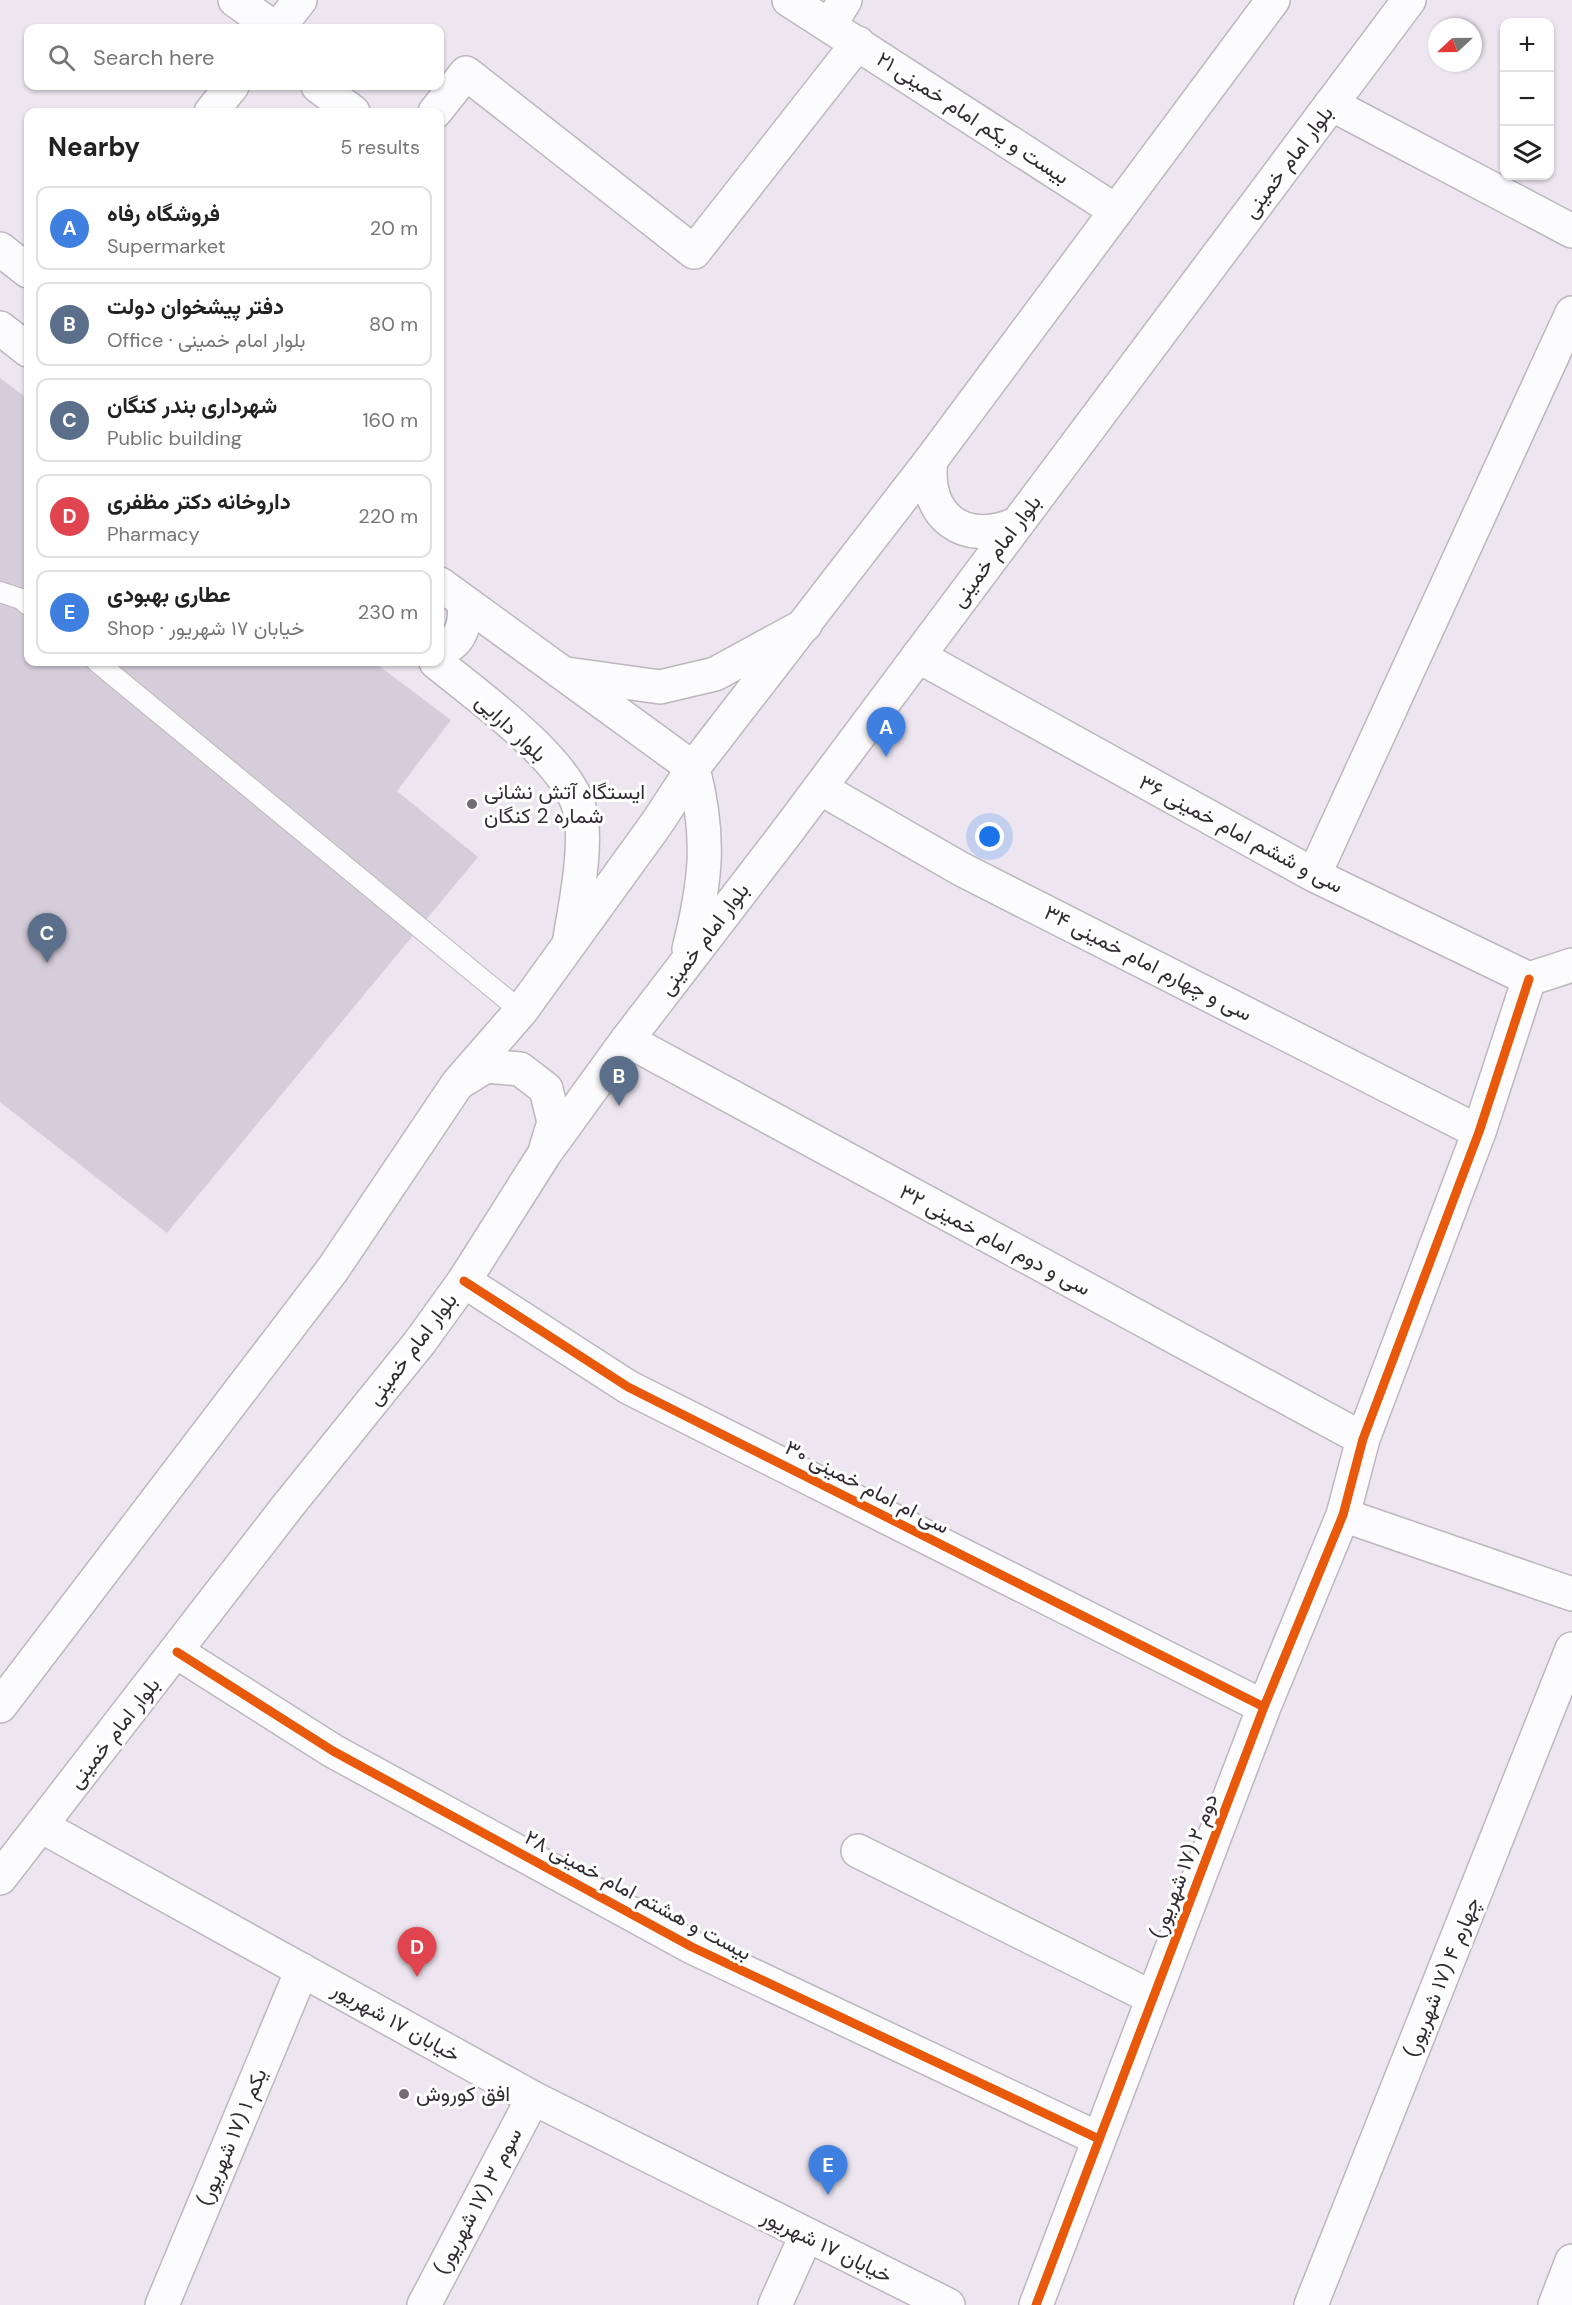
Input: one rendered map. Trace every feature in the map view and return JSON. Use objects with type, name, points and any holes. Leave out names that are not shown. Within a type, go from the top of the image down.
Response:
[{"type":"street","points":[[235,0],[270,24]]},
{"type":"street","points":[[279,24],[300,0]]},
{"type":"street","name":"بیست و یکم امام خمینی ۲۱","points":[[789,0],[838,13],[858,43],[1116,211]]},
{"type":"street","points":[[0,1706],[333,1269],[458,1083],[521,1011],[657,823],[693,768],[931,460],[1274,0]]},
{"type":"street","name":"بلوار امام خمینی","points":[[0,1878],[287,1507],[420,1342],[464,1281],[544,1153],[627,1040],[820,788],[1409,0]]},
{"type":"street","points":[[438,108],[466,73],[694,252],[858,43]]},
{"type":"street","points":[[214,108],[229,90]]},
{"type":"street","points":[[323,90],[347,108]]},
{"type":"street","points":[[1331,104],[1572,231]]},
{"type":"street","points":[[0,249],[24,268]]},
{"type":"street","points":[[1314,875],[1572,313]]},
{"type":"street","points":[[0,328],[24,347]]},
{"type":"street","points":[[931,460],[929,480],[933,499],[943,516],[959,528],[978,533],[998,532],[1016,524]]},
{"type":"street","points":[[444,648],[455,642],[462,630],[465,616],[452,593]]},
{"type":"street","points":[[452,593],[693,768],[703,813],[706,850],[700,906],[686,963]]},
{"type":"street","points":[[563,673],[660,687],[715,674],[805,625]]},
{"type":"street","name":"سی و ششم امام خمینی ۳۶","points":[[918,656],[1314,875],[1529,979]]},
{"type":"street","name":"بلوار دارایی","points":[[441,666],[523,735],[570,785],[579,809],[581,844],[579,881],[569,944]]},
{"type":"street","name":"سی و چهارم امام خمینی ۳۴","points":[[820,788],[962,869],[1479,1132]]},
{"type":"street","points":[[1529,979],[1572,965]]},
{"type":"street","name":"دوم ۲ (۱۷ شهریور)","points":[[1036,2305],[1264,1707],[1343,1515],[1363,1439],[1479,1132],[1529,979]]},
{"type":"street","name":"سی و دوم امام خمینی ۳۲","points":[[627,1040],[1363,1439]]},
{"type":"street","points":[[458,1083],[486,1066],[520,1069],[546,1089],[554,1122],[544,1153]]},
{"type":"street","name":"سی ام امام خمینی ۳۰","points":[[464,1281],[628,1387],[1264,1707]]},
{"type":"street","points":[[1343,1515],[1572,1594]]},
{"type":"street","name":"چهارم ۴ (۱۷ شهریور)","points":[[1311,2305],[1572,1649]]},
{"type":"street","name":"بیست و هشتم امام خمینی ۲۸","points":[[177,1652],[333,1751],[692,1947],[1099,2139]]},
{"type":"street","name":"خیابان ۱۷ شهریور","points":[[41,1826],[533,2098],[948,2305]]},
{"type":"street","points":[[858,1851],[1153,1998]]},
{"type":"street","name":"یکم ۱ (۱۷ شهریور)","points":[[162,2305],[302,1970]]},
{"type":"street","name":"سوم ۳ (۱۷ شهریور)","points":[[424,2305],[533,2098]]},
{"type":"street","points":[[775,2305],[806,2236]]},
{"type":"street","points":[[1555,2305],[1572,2261]]},
{"type":"lane","points":[[0,592],[24,602]]},
{"type":"lane","points":[[102,666],[521,1011]]},
{"type":"building","points":[[0,378],[24,396],[24,666],[379,666],[451,720],[397,791],[478,857],[167,1233],[0,1102]]},
{"type":"cycle path","points":[[1036,2305],[1264,1707],[1343,1515],[1363,1439],[1479,1132],[1529,979]]},
{"type":"cycle path","points":[[464,1281],[628,1387],[1264,1707]]},
{"type":"cycle path","points":[[177,1652],[333,1751],[692,1947],[1099,2139]]},
{"type":"place","name":"فروشگاه رفاه","points":[[886,757]]},
{"type":"place","name":"ایستگاه آتش نشانی شماره 2 کنگان","points":[[472,804]]},
{"type":"place","name":"شهرداری بندر کنگان","points":[[47,963]]},
{"type":"place","name":"دفتر پیشخوان دولت","points":[[619,1106]]},
{"type":"place","name":"داروخانه دکتر مظفری","points":[[417,1977]]},
{"type":"place","name":"افق کوروش","points":[[404,2094]]},
{"type":"place","name":"عطاری بهبودی","points":[[828,2195]]}]
